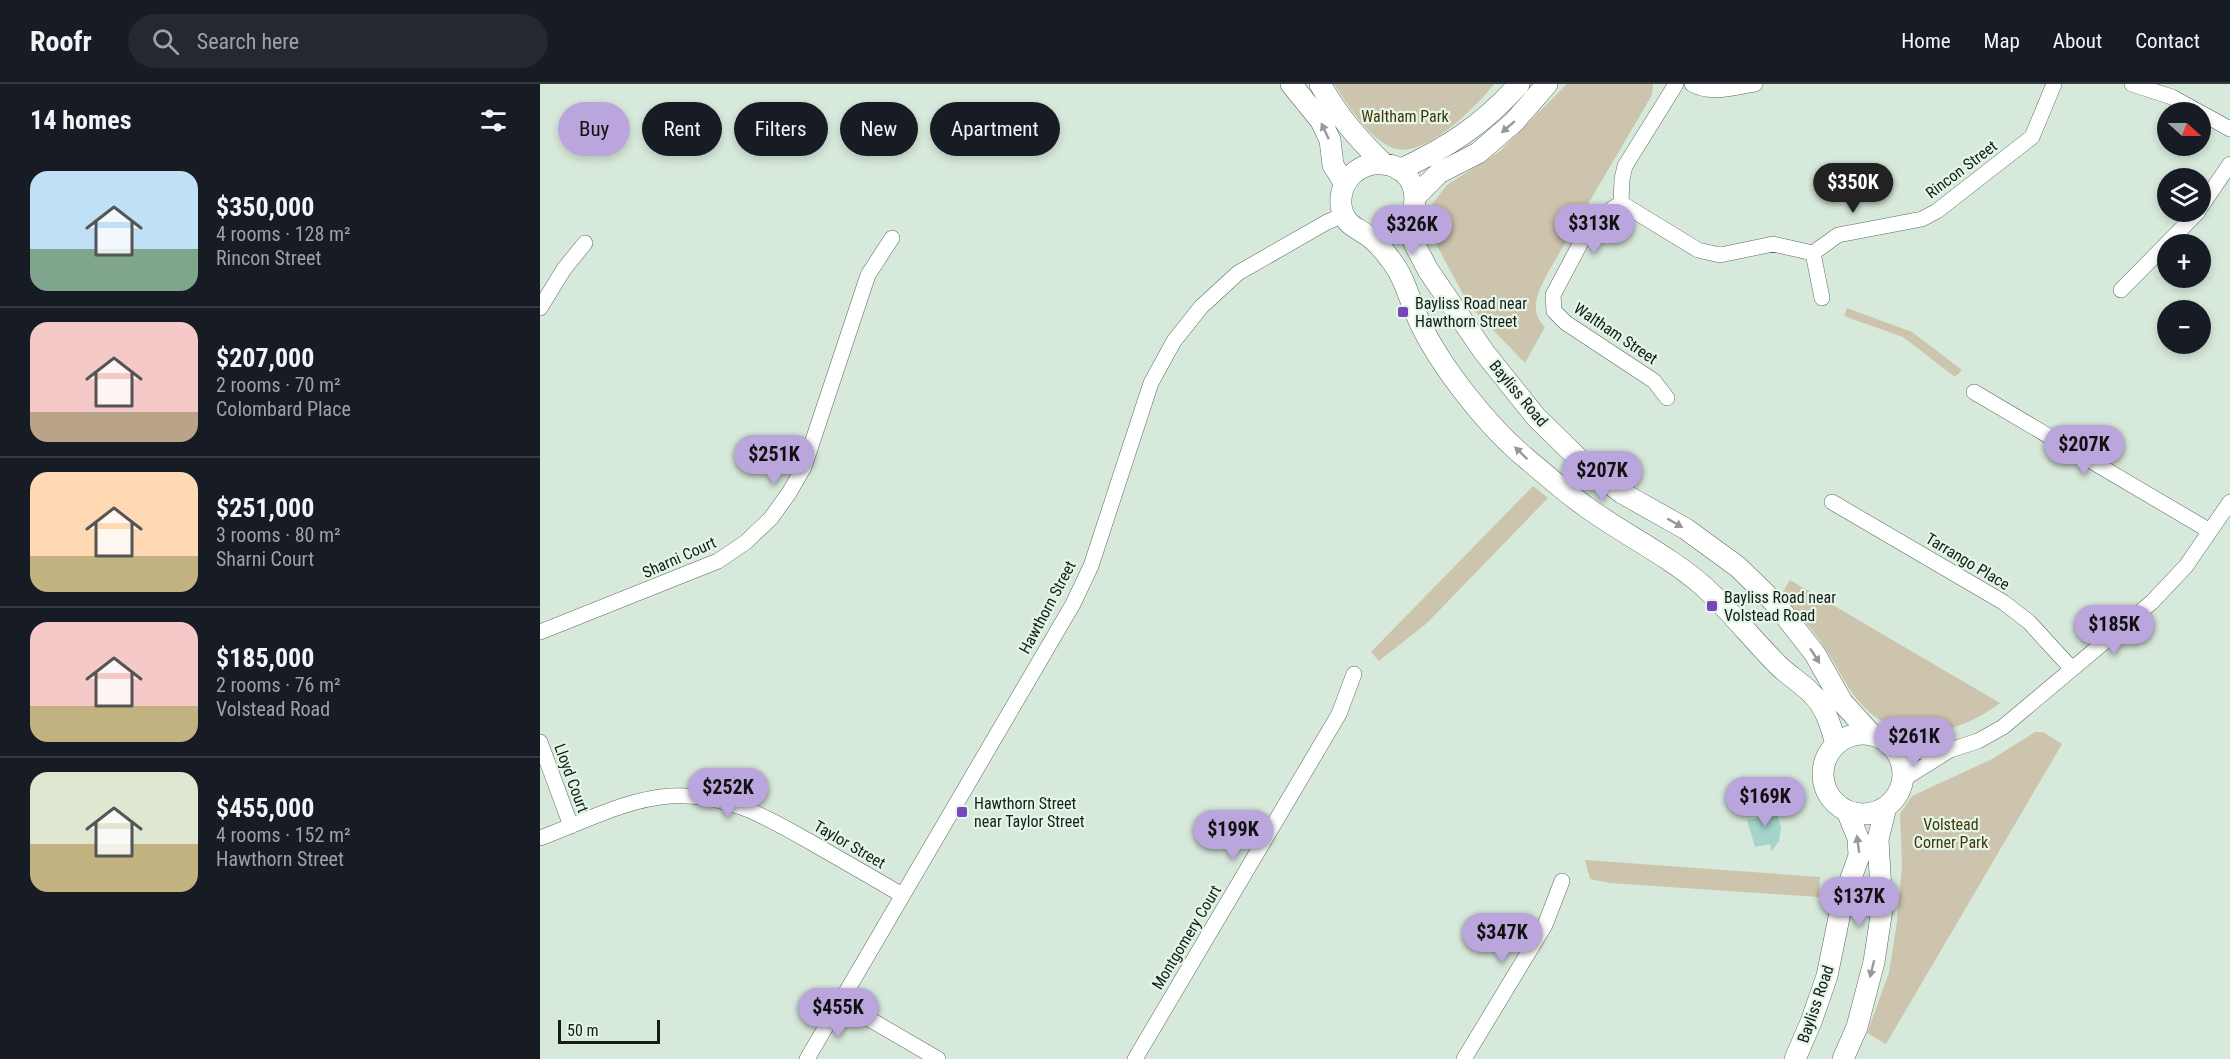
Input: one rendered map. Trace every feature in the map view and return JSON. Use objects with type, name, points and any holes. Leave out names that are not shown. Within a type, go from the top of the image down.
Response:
[{"type":"street","points":[[1291,84],[1321,121],[1330,140],[1333,165],[1345,184]]},
{"type":"street","name":"Bayliss Road","points":[[1320,84],[1336,112],[1354,135],[1407,177],[1413,207],[1414,243],[1428,270],[1484,352],[1536,417],[1581,461],[1622,493],[1686,529],[1738,567],[1776,604],[1815,654],[1842,702],[1899,759],[1902,780]]},
{"type":"street","points":[[1519,84],[1502,103],[1465,135],[1432,154],[1392,167],[1372,164],[1351,175],[1345,184],[1341,205],[1344,216],[1359,232],[1369,236],[1381,237],[1394,234],[1404,227],[1413,207],[1439,173],[1478,153],[1514,122],[1547,84]]},
{"type":"street","points":[[1676,84],[1625,166],[1622,179],[1622,203],[1698,250],[1720,255],[1773,244],[1813,253],[1822,298]]},
{"type":"street","points":[[1692,84],[1699,88],[1718,90],[1755,84]]},
{"type":"street","name":"Rincon Street","points":[[1813,253],[1838,235],[1922,219],[1937,211],[2032,137],[2054,84]]},
{"type":"street","points":[[2132,84],[2172,97],[2230,129]]},
{"type":"street","points":[[2211,192],[2230,164]]},
{"type":"street","name":"Waltham Street","points":[[1622,203],[1597,219],[1587,231],[1553,296],[1554,311],[1566,323],[1654,381],[1667,399]]},
{"type":"street","name":"Hawthorn Street","points":[[807,1059],[1077,594],[1091,566],[1151,383],[1174,341],[1201,307],[1238,273],[1327,222],[1344,216]]},
{"type":"street","points":[[2121,290],[2187,222]]},
{"type":"street","points":[[1369,236],[1392,260],[1420,325],[1447,369],[1480,411],[1523,456],[1585,507],[1663,555],[1702,585],[1744,626],[1775,662],[1813,694],[1828,717],[1836,744],[1852,736],[1879,738],[1908,752],[1950,750]]},
{"type":"street","name":"Sharni Court","points":[[540,632],[718,561],[746,542],[771,518],[804,467],[868,275],[892,238]]},
{"type":"street","points":[[540,308],[564,269],[585,243]]},
{"type":"street","points":[[1974,392],[2210,531]]},
{"type":"street","name":"Tarrango Place","points":[[1832,502],[2003,602],[2029,622],[2072,669]]},
{"type":"street","points":[[1847,811],[1860,814],[1874,813],[1886,807],[1894,799],[1902,780],[1950,750],[1978,741],[2003,727],[2152,602],[2186,567],[2230,502]]},
{"type":"street","name":"Montgomery Court","points":[[1135,1059],[1339,714],[1354,674]]},
{"type":"street","name":"Lloyd Court","points":[[540,742],[571,826]]},
{"type":"street","name":"Bayliss Road","points":[[1795,1059],[1811,1023],[1827,976],[1842,903],[1859,856],[1858,838],[1847,811],[1827,794],[1823,781],[1825,761],[1836,744]]},
{"type":"street","name":"Taylor Street","points":[[540,838],[636,802],[670,796],[727,802],[760,814],[902,895]]},
{"type":"street","points":[[1843,1059],[1857,1026],[1874,962],[1882,909],[1878,839],[1886,807]]},
{"type":"street","points":[[1464,1059],[1545,924],[1562,881]]},
{"type":"street","points":[[840,1002],[938,1059]]},
{"type":"green space","name":"Waltham Park","points":[[1334,84],[1494,84],[1449,129],[1434,139],[1406,150],[1393,148],[1367,129]]},
{"type":"green space","name":"Waltham Park","points":[[1567,84],[1653,84],[1652,95],[1547,274],[1536,301],[1537,314],[1545,327],[1525,363],[1469,305],[1430,233],[1427,211],[1447,185],[1500,151]]},
{"type":"green space","points":[[1847,308],[1912,332],[1962,370],[1955,377],[1903,337],[1844,316]]},
{"type":"green space","points":[[1533,486],[1548,498],[1427,623],[1379,661],[1371,652]]},
{"type":"green space","points":[[1790,580],[2000,703],[1968,722],[1933,732],[1915,732],[1882,721],[1860,702],[1820,641],[1781,595]]},
{"type":"green space","name":"Volstead Corner Park","points":[[2035,732],[2043,732],[2062,744],[1886,1044],[1867,1033],[1889,973],[1897,922],[1902,865],[1900,814],[1912,796],[1992,759]]},
{"type":"green space","points":[[1585,860],[1820,877],[1819,897],[1610,883],[1590,879]]},
{"type":"building","points":[[1768,804],[1771,814],[1777,813],[1781,828],[1779,841],[1772,851],[1770,844],[1755,847],[1747,820],[1758,818],[1756,807]]},
{"type":"place","name":"Bayliss Road near Hawthorn Street","points":[[1403,312]]},
{"type":"place","name":"Bayliss Road near Volstead Road","points":[[1712,606]]},
{"type":"place","name":"Hawthorn Street near Taylor Street","points":[[962,812]]}]
